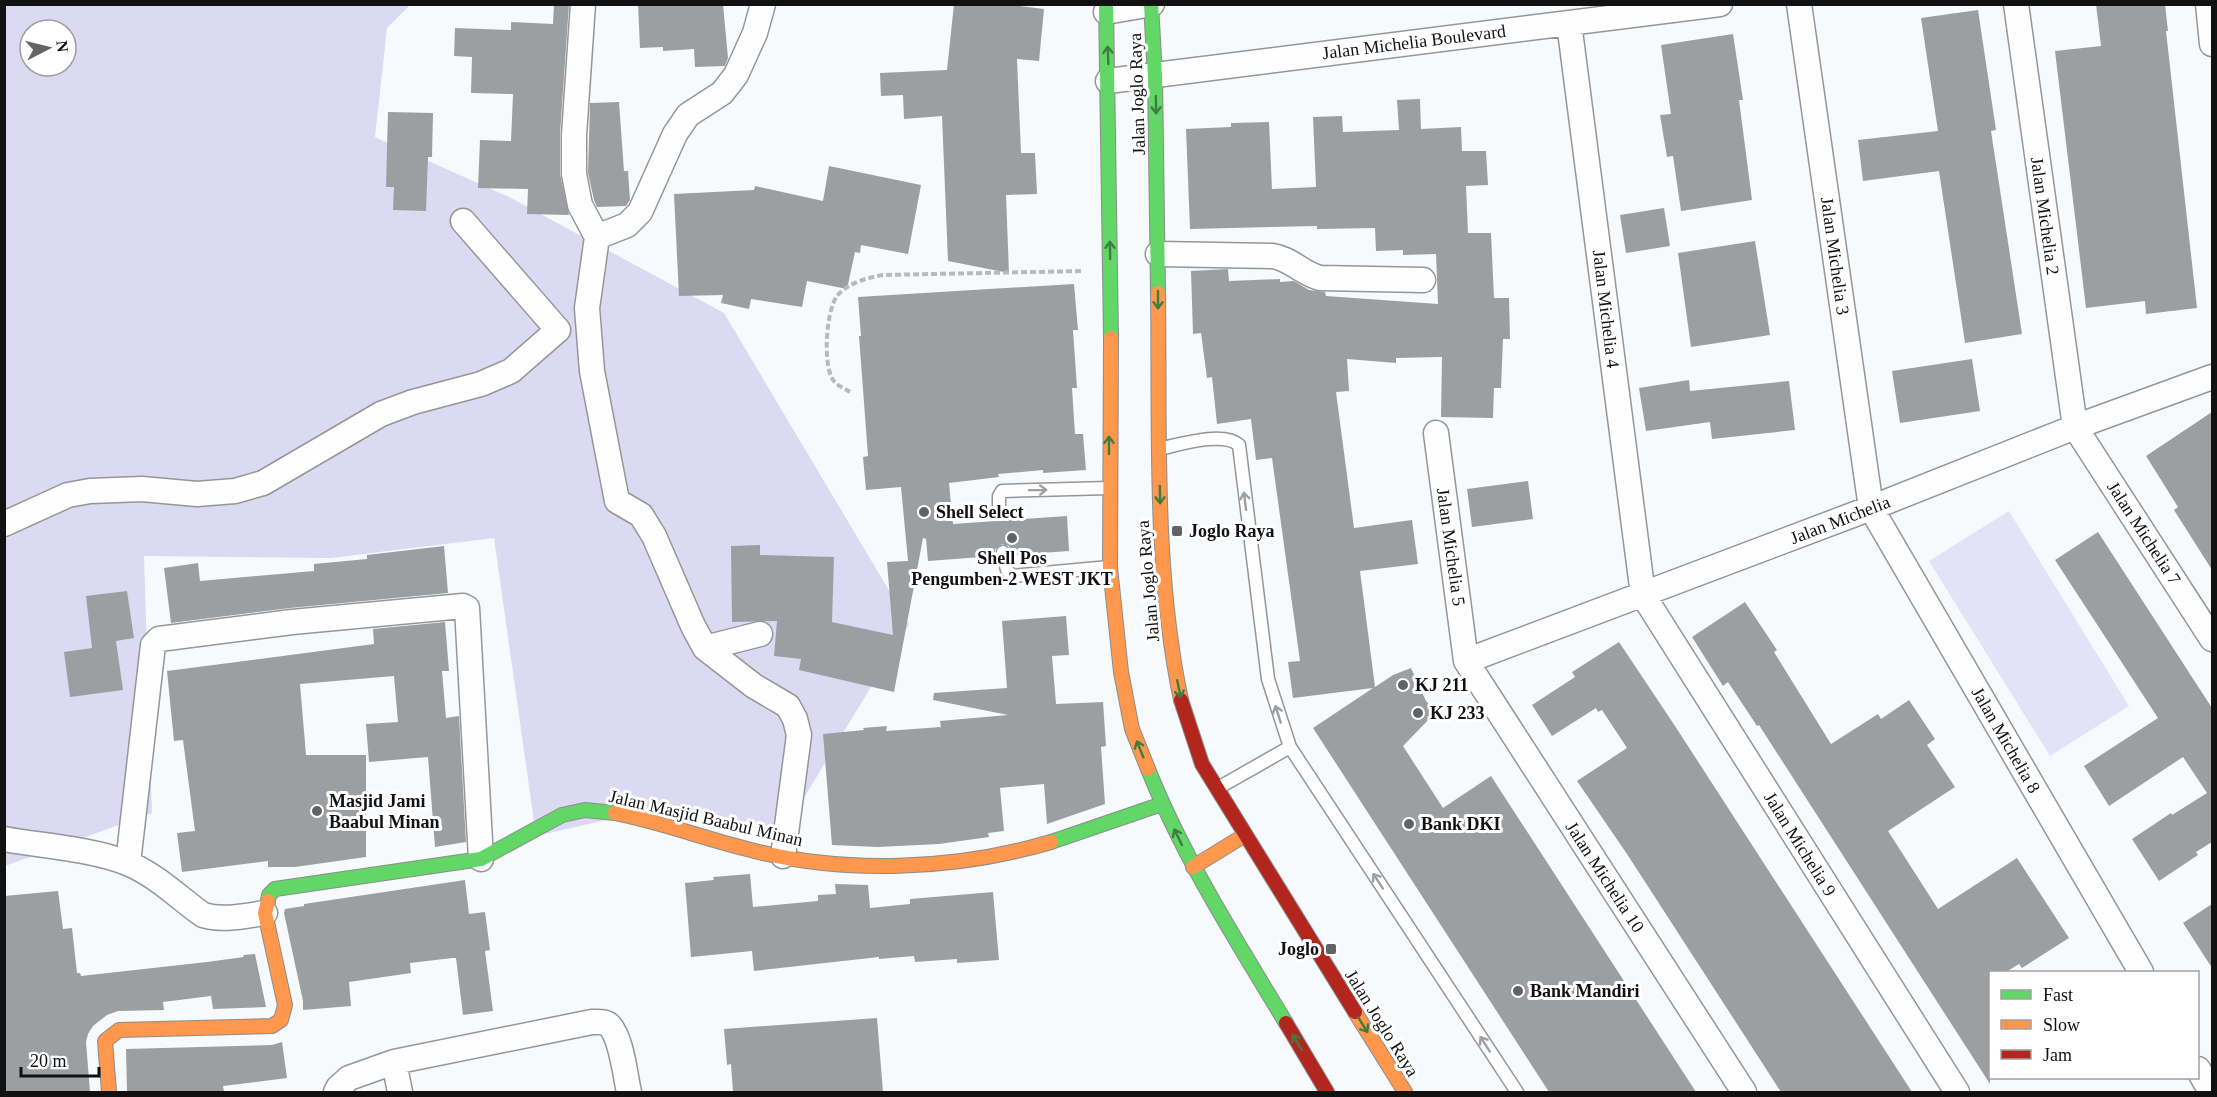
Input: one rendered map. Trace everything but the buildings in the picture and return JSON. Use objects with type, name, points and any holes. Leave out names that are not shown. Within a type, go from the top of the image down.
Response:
[{"type":"main road","name":"Jalan Joglo Raya","points":[[1152,5],[1158,254],[1161,544],[1173,660],[1184,712],[1202,764],[1405,1092]]},
{"type":"main road","name":"Jalan Joglo Raya","points":[[1106,8],[1111,270],[1110,567],[1121,672],[1132,729],[1162,804],[1193,867],[1327,1092]]},
{"type":"main road","name":"Jalan Masjid Baabul Minan","points":[[265,913],[269,895],[275,889],[481,859],[562,815],[585,810],[646,819],[749,850],[838,865],[858,866],[941,863],[971,859],[1049,843],[1162,804]]},
{"type":"main road","points":[[1193,867],[1245,835]]},
{"type":"main road","points":[[109,1092],[105,1041],[119,1030],[272,1026],[279,1023],[283,1018],[285,1005],[265,913]]},
{"type":"street","points":[[583,4],[574,135],[574,174],[580,205],[597,237],[587,308],[592,371],[603,439],[617,501],[641,515],[654,536],[693,626],[705,648],[754,686],[788,706],[795,719],[799,735],[783,856]]},
{"type":"street","points":[[597,237],[627,225],[640,212],[675,134],[688,115],[723,93],[735,75],[755,33],[763,4]]},
{"type":"street","name":"Jalan Michelia Boulevard","points":[[1108,81],[1720,4]]},
{"type":"street","name":"Jalan Michelia 3","points":[[1799,4],[1871,508]]},
{"type":"street","name":"Jalan Michelia 2","points":[[2016,4],[2075,427]]},
{"type":"street","points":[[2208,4],[2212,44]]},
{"type":"street","points":[[1106,8],[1152,5]]},
{"type":"street","name":"Jalan Michelia 4","points":[[1569,23],[1643,595]]},
{"type":"street","points":[[463,221],[558,330]]},
{"type":"street","points":[[1158,254],[1273,256],[1283,258],[1322,279],[1424,280]]},
{"type":"street","points":[[4,524],[68,495],[90,491],[142,489],[197,494],[235,491],[263,483],[381,414],[413,402],[481,384],[511,371],[587,308]]},
{"type":"street","name":"Jalan Michelia","points":[[1466,661],[1871,508],[2075,427],[2212,377]]},
{"type":"street","name":"Jalan Michelia 7","points":[[2075,427],[2212,639]]},
{"type":"street","name":"Jalan Michelia 5","points":[[1436,433],[1466,661]]},
{"type":"street","name":"Jalan Michelia 8","points":[[1871,508],[2140,971]]},
{"type":"street","name":"Jalan Michelia 9","points":[[1643,595],[1957,1092]]},
{"type":"street","points":[[128,863],[155,641],[292,622],[463,606],[467,608],[481,859]]},
{"type":"street","points":[[705,648],[760,634]]},
{"type":"street","name":"Jalan Michelia 10","points":[[1466,661],[1744,1092]]},
{"type":"street","points":[[4,839],[102,855],[128,863],[143,871],[203,915],[220,918],[265,913]]},
{"type":"street","points":[[336,1092],[349,1078],[394,1062],[592,1022],[604,1022],[610,1026],[618,1041],[629,1092]]},
{"type":"street","points":[[394,1062],[400,1092]]},
{"type":"street","points":[[2199,1071],[2211,1092]]},
{"type":"lane","points":[[1159,449],[1204,439],[1233,441],[1239,445],[1268,679],[1290,747],[1517,1092]]},
{"type":"lane","points":[[999,513],[999,496],[1002,491],[1109,488]]},
{"type":"lane","points":[[1003,552],[1007,570],[1012,576],[1110,567]]},
{"type":"lane","points":[[1217,789],[1290,747]]},
{"type":"path","points":[[850,392],[833,380],[829,370],[829,313],[838,296],[859,280],[883,275],[1074,271]]},
{"type":"shaded area","points":[[4,5],[410,5],[387,28],[375,137],[511,198],[724,313],[909,624],[785,829],[663,807],[536,836],[494,538],[331,558],[144,556],[152,813],[5,866]]},
{"type":"shaded area","points":[[2009,511],[2129,706],[2050,756],[1929,561]]},
{"type":"traffic: fast","points":[[1106,4],[1111,338]]},
{"type":"traffic: fast","points":[[1151,4],[1155,76],[1158,293]]},
{"type":"traffic: fast","points":[[1148,769],[1194,867],[1286,1023]]},
{"type":"traffic: fast","points":[[1051,842],[1162,804]]},
{"type":"traffic: fast","points":[[268,901],[269,895],[275,889],[481,859],[562,815],[585,810],[615,813]]},
{"type":"traffic: slow","points":[[1158,293],[1162,548],[1172,650],[1181,700]]},
{"type":"traffic: slow","points":[[1111,338],[1110,567],[1121,672],[1132,729],[1148,769]]},
{"type":"traffic: slow","points":[[615,813],[747,849],[822,863],[860,866],[899,866],[977,859],[1051,842]]},
{"type":"traffic: slow","points":[[1193,867],[1245,835]]},
{"type":"traffic: slow","points":[[109,1092],[105,1041],[119,1030],[272,1026],[281,1020],[285,1005],[265,913],[268,901]]},
{"type":"traffic: slow","points":[[1355,1012],[1405,1092]]},
{"type":"traffic: jam","points":[[1181,700],[1202,764],[1355,1012]]},
{"type":"traffic: jam","points":[[1286,1023],[1327,1092]]},
{"type":"place","name":"Shell Select","points":[[924,512]]},
{"type":"place","name":"Joglo Raya","points":[[1177,531]]},
{"type":"place","name":"Shell Pos Pengumben-2 WEST JKT","points":[[1012,538]]},
{"type":"place","name":"KJ 211","points":[[1403,685]]},
{"type":"place","name":"KJ 233","points":[[1418,713]]},
{"type":"place","name":"Masjid Jami Baabul Minan","points":[[317,811]]},
{"type":"place","name":"Bank DKI","points":[[1409,824]]},
{"type":"place","name":"Joglo","points":[[1331,949]]},
{"type":"place","name":"Bank Mandiri","points":[[1518,991]]}]
